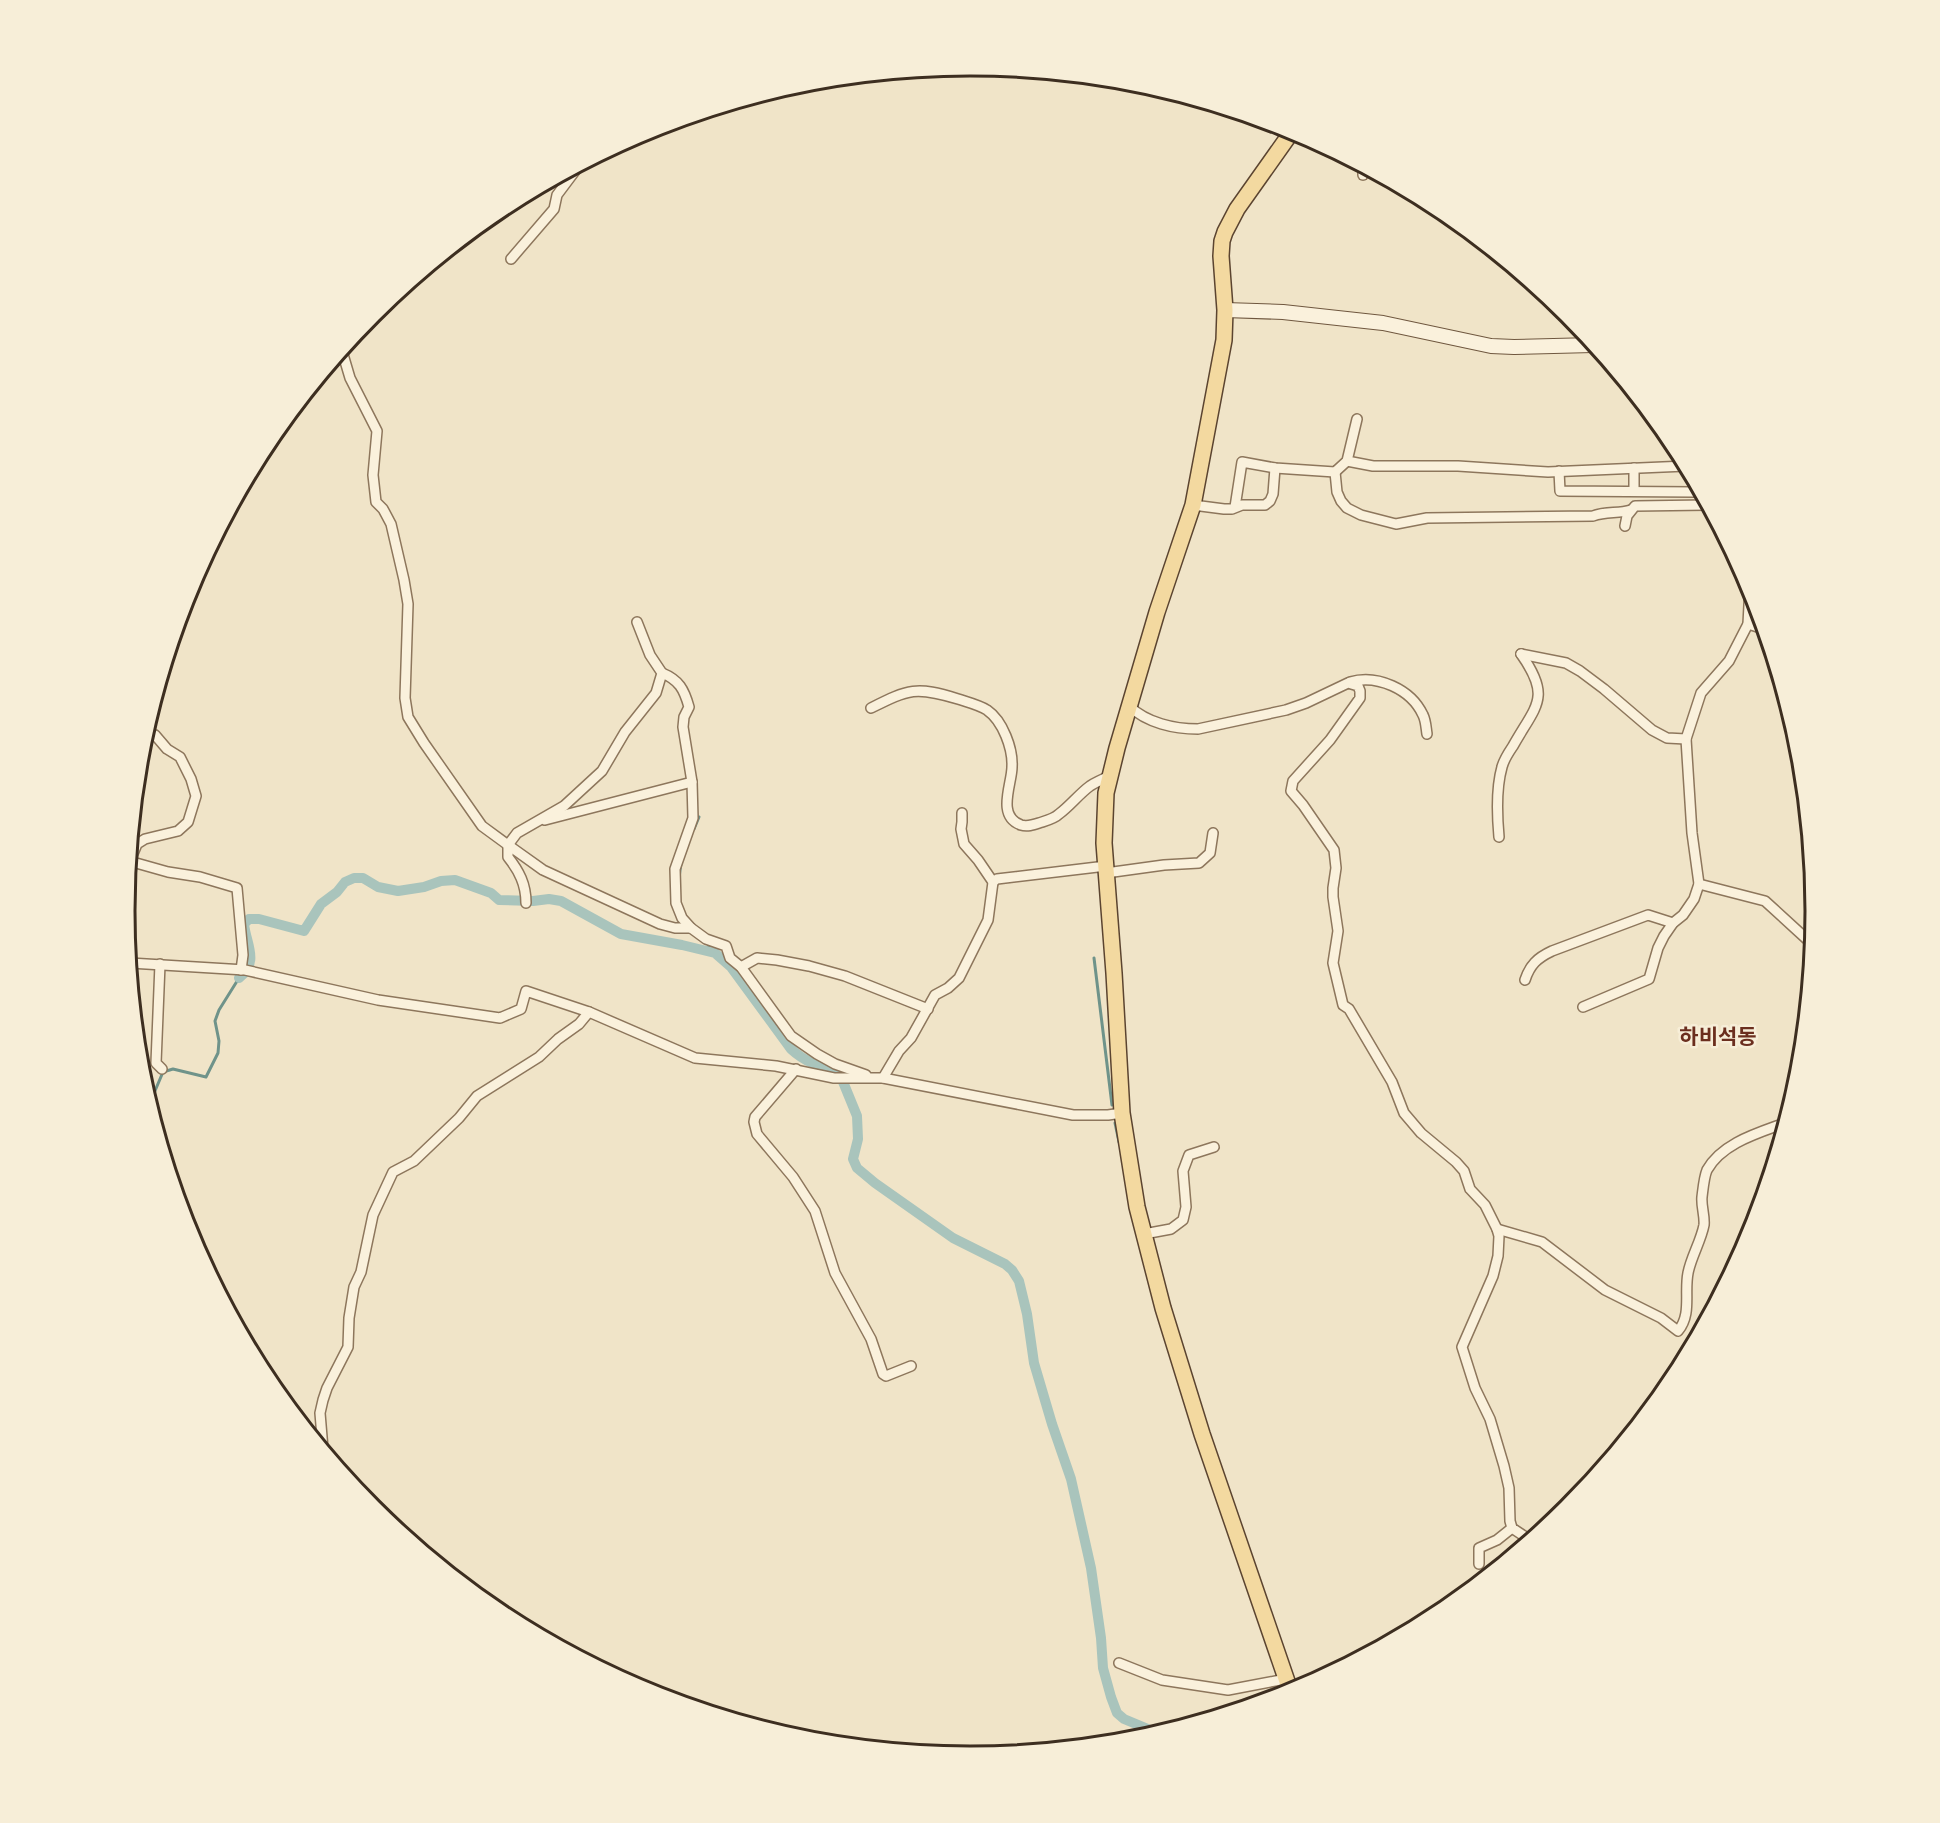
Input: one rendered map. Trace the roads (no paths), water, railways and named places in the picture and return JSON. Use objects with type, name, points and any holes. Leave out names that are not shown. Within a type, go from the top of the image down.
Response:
[{"type":"main road","points":[[1287,139],[1237,209],[1225,232],[1221,256],[1225,310],[1224,340],[1193,505],[1157,612],[1106,793],[1104,843],[1122,1113],[1137,1208],[1163,1308],[1202,1434],[1288,1684]]},
{"type":"street","points":[[511,259],[554,209],[557,195],[568,180]]},
{"type":"street","points":[[1225,310],[1283,312],[1383,323],[1491,346],[1583,345]]},
{"type":"street","points":[[344,359],[350,378],[377,431],[373,475],[376,502],[383,509],[391,524],[404,580],[408,604],[405,698],[408,717],[482,826],[543,870],[660,924],[675,928],[691,928]]},
{"type":"street","points":[[1235,507],[1242,462],[1275,468],[1335,472],[1347,461],[1357,419]]},
{"type":"street","points":[[1347,461],[1373,466],[1458,466],[1496,470],[1558,471],[1676,466]]},
{"type":"street","points":[[1193,505],[1224,509],[1242,505],[1265,505],[1273,494],[1275,468]]},
{"type":"street","points":[[1634,468],[1634,491]]},
{"type":"street","points":[[1558,471],[1560,491],[1692,492]]},
{"type":"street","points":[[1335,472],[1337,492],[1347,507],[1361,515],[1396,524],[1427,518],[1593,516],[1631,510]]},
{"type":"street","points":[[1625,526],[1627,516],[1635,506],[1699,505]]},
{"type":"street","points":[[1583,1007],[1649,979],[1664,936],[1694,899],[1698,884],[1686,739],[1701,693],[1729,661],[1748,624],[1749,612]]},
{"type":"street","points":[[637,622],[650,655],[662,673],[673,677],[681,685],[689,707],[684,717],[683,727],[692,782],[693,818],[675,869],[674,881],[676,903],[682,918],[691,928],[709,940],[726,946],[730,958],[741,967],[791,1036],[835,1064],[872,1077]]},
{"type":"street","points":[[1748,624],[1754,626]]},
{"type":"street","points":[[1499,837],[1502,768],[1539,699],[1537,679],[1521,654],[1566,663],[1604,689],[1652,730],[1667,738],[1686,739]]},
{"type":"street","points":[[526,899],[519,870],[508,857],[508,845],[516,833],[564,806],[602,771],[625,732],[656,693],[662,673]]},
{"type":"street","points":[[1129,706],[1137,713],[1161,724],[1184,729],[1198,729],[1286,710],[1348,683],[1371,679],[1385,683],[1409,696],[1425,717],[1427,734]]},
{"type":"street","points":[[1348,683],[1358,686],[1360,698],[1330,740],[1298,775],[1291,790],[1334,850],[1336,868],[1332,888],[1338,931],[1333,963],[1343,1005],[1349,1009],[1392,1082],[1404,1113],[1421,1133],[1464,1171],[1470,1189],[1485,1205],[1497,1229],[1498,1256],[1493,1276],[1462,1347],[1475,1388],[1490,1419],[1504,1466],[1509,1488],[1512,1528],[1524,1536]]},
{"type":"street","points":[[871,708],[896,695],[917,690],[937,693],[989,711],[1005,734],[1011,752],[1012,768],[1006,804],[1009,815],[1020,825],[1031,826],[1058,816],[1090,786],[1111,775]]},
{"type":"street","points":[[138,843],[145,839],[178,831],[188,822],[196,795],[180,757],[167,749],[155,735]]},
{"type":"street","points":[[534,823],[692,782]]},
{"type":"street","points":[[883,1078],[898,1051],[911,1038],[935,995],[948,988],[959,978],[988,920],[993,882],[964,844],[961,829],[962,813]]},
{"type":"street","points":[[993,882],[997,879],[1199,863],[1210,853],[1213,833]]},
{"type":"street","points":[[137,863],[237,888],[245,970]]},
{"type":"street","points":[[1698,884],[1764,902],[1804,937]]},
{"type":"street","points":[[1525,980],[1529,968],[1540,956],[1552,951],[1648,915],[1674,923]]},
{"type":"street","points":[[741,967],[757,958],[809,966],[845,976],[928,1009]]},
{"type":"street","points":[[137,963],[245,970],[378,1000],[501,1018],[520,1009],[526,991],[589,1012],[695,1058],[796,1069],[834,1078],[883,1078],[1073,1115],[1122,1113]]},
{"type":"street","points":[[160,964],[156,1063],[162,1069]]},
{"type":"street","points":[[322,1437],[320,1413],[323,1400],[348,1347],[349,1318],[354,1287],[361,1272],[373,1215],[393,1172],[414,1161],[459,1118],[477,1096],[539,1057],[579,1024],[589,1012]]},
{"type":"street","points":[[796,1069],[755,1117],[757,1134],[793,1177],[815,1211],[835,1273],[871,1339],[883,1374],[886,1376],[911,1366]]},
{"type":"street","points":[[1497,1229],[1542,1242],[1605,1290],[1661,1318],[1678,1331],[1683,1325],[1687,1309],[1687,1274],[1704,1223],[1701,1200],[1706,1172],[1725,1149],[1777,1126]]},
{"type":"street","points":[[1144,1234],[1171,1229],[1183,1220],[1186,1207],[1183,1171],[1189,1155],[1214,1148]]},
{"type":"street","points":[[1479,1564],[1479,1548],[1497,1540],[1512,1528]]},
{"type":"street","points":[[1119,1663],[1162,1680],[1228,1690],[1280,1687]]},
{"type":"waterway","points":[[694,829],[699,817]]},
{"type":"waterway","points":[[679,878],[681,863]]},
{"type":"waterway","points":[[239,978],[249,966],[250,952],[244,924],[249,919],[259,919],[304,931],[321,904],[337,892],[345,882],[354,878],[363,878],[378,887],[398,891],[455,880],[491,893],[499,900],[549,899],[561,901],[621,934],[715,953],[731,967],[791,1049],[813,1064],[839,1072],[857,1116],[858,1139],[853,1159],[857,1168],[953,1238],[1005,1264],[1019,1281],[1027,1314],[1034,1363],[1071,1479],[1091,1568],[1103,1668],[1111,1697],[1117,1713],[1124,1719],[1144,1727]]},
{"type":"waterway","points":[[708,951],[709,941]]},
{"type":"waterway","points":[[1094,958],[1112,1105]]},
{"type":"waterway","points":[[155,1091],[163,1072],[173,1069],[206,1077],[218,1053],[219,1041],[215,1021],[219,1010],[239,978]]},
{"type":"waterway","points":[[1115,1123],[1119,1142]]},
{"type":"district","name":"하비석동","points":[[1718,1036]]}]
